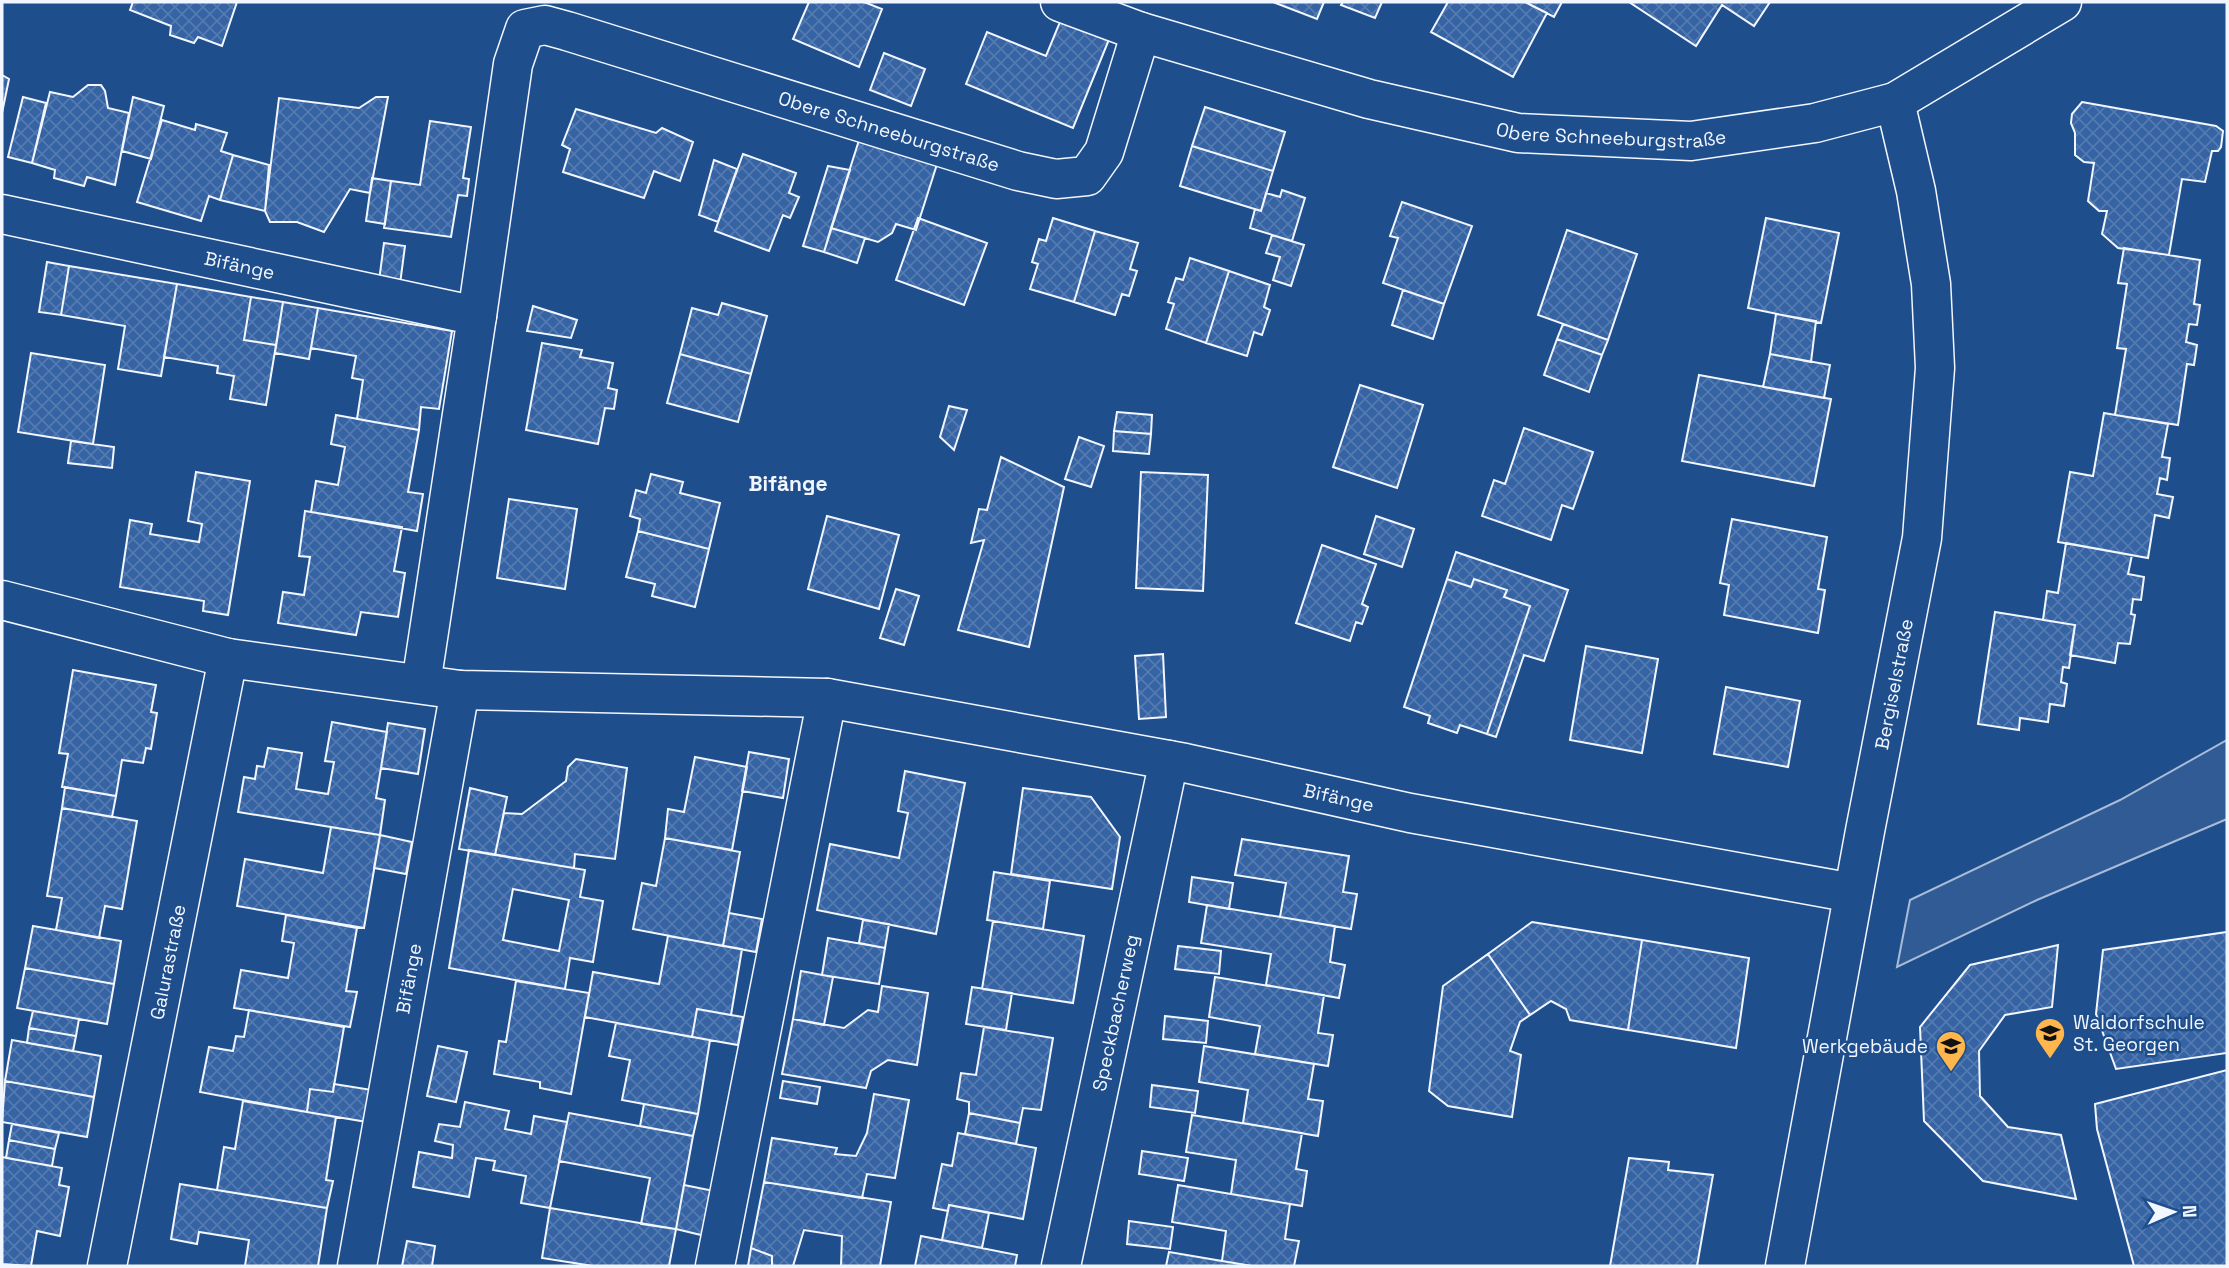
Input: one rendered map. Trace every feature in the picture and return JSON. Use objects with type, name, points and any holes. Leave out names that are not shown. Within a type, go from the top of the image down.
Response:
[{"type":"street","name":"Obere Schneeburgstraße","points":[[1060,2],[1141,32],[1369,99],[1518,133],[1691,141],[1815,123],[1895,102],[2062,2]]},
{"type":"street","name":"Obere Schneeburgstraße","points":[[477,316],[513,64],[525,29],[545,25],[1018,171],[1056,179],[1087,176],[1104,152],[1141,32]]},
{"type":"street","name":"Bergiselstraße","points":[[1785,1266],[1853,892],[1922,538],[1935,368],[1929,271],[1916,191],[1895,102]]},
{"type":"street","name":"Bifänge","points":[[2,214],[477,316]]},
{"type":"street","points":[[421,684],[477,316]]},
{"type":"street","name":"Bifänge","points":[[2,600],[228,658],[460,690],[827,698],[1169,760],[1409,813],[1853,892]]},
{"type":"street","name":"Galurastraße","points":[[107,1266],[228,658]]},
{"type":"street","name":"Bifänge","points":[[357,1266],[460,690]]},
{"type":"street","points":[[715,1266],[827,698]]},
{"type":"street","name":"Speckbacherweg","points":[[1061,1266],[1169,760]]},
{"type":"shaded area","points":[[2227,740],[2227,819],[2037,900],[1897,967],[1910,900],[2120,800]]},
{"type":"building","points":[[133,2],[237,2],[222,46],[198,37],[194,43],[170,35],[171,26],[130,10]]},
{"type":"building","points":[[809,2],[864,2],[882,9],[859,67],[793,39]]},
{"type":"building","points":[[1273,2],[1324,2],[1317,19]]},
{"type":"building","points":[[1343,2],[1382,2],[1375,18],[1341,5]]},
{"type":"building","points":[[1448,2],[1525,2],[1547,13],[1513,77],[1431,32]]},
{"type":"building","points":[[1525,2],[1562,2],[1554,17]]},
{"type":"building","points":[[1629,2],[1770,2],[1754,26],[1722,5],[1696,46]]},
{"type":"building","points":[[1062,17],[1110,37],[1073,128],[966,84],[987,32],[1046,56]]},
{"type":"building","points":[[884,53],[925,69],[911,106],[870,90]]},
{"type":"building","points":[[2,75],[9,79],[2,113]]},
{"type":"building","points":[[88,85],[101,85],[108,108],[129,113],[115,185],[87,177],[84,186],[54,178],[55,170],[32,163],[50,92],[73,97]]},
{"type":"building","points":[[23,97],[46,103],[32,163],[8,157]]},
{"type":"building","points":[[133,97],[164,106],[151,159],[122,151]]},
{"type":"building","points":[[376,97],[388,97],[370,193],[350,189],[324,232],[297,222],[270,222],[265,211],[279,98],[359,108]]},
{"type":"building","points":[[2082,102],[2216,126],[2223,131],[2221,147],[2218,151],[2212,151],[2205,182],[2182,179],[2169,255],[2118,248],[2102,234],[2107,211],[2099,211],[2088,201],[2094,163],[2084,162],[2075,155],[2072,114]]},
{"type":"building","points":[[1205,107],[1285,132],[1273,171],[1192,146]]},
{"type":"building","points":[[576,109],[656,133],[662,128],[693,142],[680,181],[654,171],[644,198],[563,172],[570,149],[562,145]]},
{"type":"building","points":[[162,120],[195,130],[196,124],[227,133],[221,151],[233,155],[220,200],[209,196],[201,221],[137,202]]},
{"type":"building","points":[[430,121],[471,127],[463,178],[469,179],[467,196],[458,195],[451,237],[384,228],[391,181],[420,185]]},
{"type":"building","points":[[861,134],[939,158],[916,230],[896,224],[892,233],[878,242],[831,228]]},
{"type":"building","points":[[1192,146],[1273,171],[1261,211],[1180,186]]},
{"type":"building","points":[[743,154],[796,173],[789,193],[799,197],[790,218],[783,215],[769,251],[715,231]]},
{"type":"building","points":[[233,155],[269,165],[265,211],[220,200]]},
{"type":"building","points":[[714,160],[737,169],[718,222],[699,215]]},
{"type":"building","points":[[828,166],[850,170],[824,252],[803,246]]},
{"type":"building","points":[[372,178],[391,181],[385,224],[366,221]]},
{"type":"building","points":[[1282,190],[1305,198],[1292,241],[1250,228],[1255,209],[1261,211],[1266,193],[1280,197]]},
{"type":"building","points":[[1402,202],[1472,226],[1444,304],[1383,283],[1398,238],[1390,236]]},
{"type":"building","points":[[918,218],[987,243],[964,305],[896,280]]},
{"type":"building","points":[[1053,218],[1095,231],[1074,302],[1030,289],[1038,264],[1032,262],[1039,239],[1046,241]]},
{"type":"building","points":[[1766,218],[1839,233],[1821,323],[1748,308]]},
{"type":"building","points":[[831,228],[865,238],[857,263],[824,252]]},
{"type":"building","points":[[1567,230],[1637,254],[1608,340],[1538,315]]},
{"type":"building","points":[[1095,231],[1138,243],[1130,269],[1137,271],[1129,296],[1122,294],[1115,315],[1074,302]]},
{"type":"building","points":[[1272,235],[1304,245],[1291,286],[1273,280],[1280,257],[1266,253]]},
{"type":"building","points":[[384,243],[405,246],[400,284],[379,281]]},
{"type":"building","points":[[2124,248],[2200,260],[2194,304],[2200,305],[2197,325],[2189,324],[2186,342],[2197,345],[2194,365],[2187,364],[2178,425],[2115,415],[2126,349],[2117,348],[2127,284],[2118,283]]},
{"type":"building","points":[[1190,258],[1229,271],[1206,343],[1166,329],[1174,304],[1168,302],[1176,278],[1183,280]]},
{"type":"building","points":[[47,262],[69,266],[61,315],[39,312]]},
{"type":"building","points":[[69,266],[177,284],[161,376],[118,369],[125,326],[61,315]]},
{"type":"building","points":[[1229,271],[1270,285],[1264,307],[1270,310],[1262,335],[1254,332],[1247,356],[1206,343]]},
{"type":"building","points":[[177,284],[251,297],[244,340],[276,345],[266,405],[230,399],[234,376],[217,373],[218,366],[164,357]]},
{"type":"building","points":[[1403,290],[1444,304],[1433,339],[1392,325]]},
{"type":"building","points":[[251,297],[283,302],[276,345],[244,340]]},
{"type":"building","points":[[283,302],[318,308],[309,359],[275,353]]},
{"type":"building","points":[[722,303],[767,316],[751,374],[680,354],[692,308],[718,315]]},
{"type":"building","points":[[533,306],[577,320],[571,338],[527,331]]},
{"type":"building","points":[[318,308],[452,331],[439,409],[421,407],[419,430],[357,419],[363,380],[352,378],[356,356],[311,348]]},
{"type":"building","points":[[1776,314],[1816,321],[1811,362],[1770,354]]},
{"type":"building","points":[[1563,324],[1608,340],[1602,355],[1557,339]]},
{"type":"building","points":[[1557,339],[1602,355],[1589,392],[1544,375]]},
{"type":"building","points":[[542,343],[582,350],[580,357],[613,363],[608,388],[617,390],[614,409],[605,408],[598,444],[526,430]]},
{"type":"building","points":[[31,353],[105,365],[93,444],[18,432]]},
{"type":"building","points":[[680,354],[751,374],[738,422],[667,403]]},
{"type":"building","points":[[1770,354],[1830,365],[1824,398],[1763,387]]},
{"type":"building","points":[[1699,375],[1831,399],[1814,486],[1682,461]]},
{"type":"building","points":[[1360,385],[1423,405],[1397,488],[1333,467]]},
{"type":"building","points":[[949,406],[967,410],[954,450],[940,437]]},
{"type":"building","points":[[1117,412],[1152,415],[1151,434],[1114,431]]},
{"type":"building","points":[[2104,413],[2168,424],[2162,457],[2170,458],[2167,480],[2160,478],[2157,494],[2173,497],[2169,518],[2155,515],[2148,558],[2058,542],[2070,472],[2093,476]]},
{"type":"building","points":[[336,415],[419,430],[408,492],[423,494],[417,531],[311,512],[316,481],[338,485],[345,447],[331,444]]},
{"type":"building","points":[[1524,428],[1593,452],[1573,509],[1562,505],[1551,540],[1482,516],[1494,480],[1505,484]]},
{"type":"building","points":[[1114,431],[1151,434],[1149,454],[1113,451]]},
{"type":"building","points":[[1079,437],[1104,446],[1091,487],[1065,479]]},
{"type":"building","points":[[71,441],[114,447],[112,468],[68,463]]},
{"type":"building","points":[[1001,457],[1064,487],[1029,647],[958,630],[984,540],[971,543],[979,509],[987,510]]},
{"type":"building","points":[[196,472],[250,481],[228,615],[203,611],[204,601],[120,587],[130,520],[152,524],[150,534],[199,542],[202,524],[188,521]]},
{"type":"building","points":[[1141,472],[1208,475],[1203,591],[1136,588]]},
{"type":"building","points":[[651,474],[683,482],[680,493],[720,503],[709,549],[638,531],[640,519],[630,516],[636,490],[646,493]]},
{"type":"building","points":[[509,499],[577,509],[565,589],[497,578]]},
{"type":"building","points":[[305,511],[402,527],[394,571],[405,573],[398,617],[361,612],[356,635],[278,623],[283,592],[304,595],[310,557],[299,556]]},
{"type":"building","points":[[827,516],[899,535],[879,609],[808,589]]},
{"type":"building","points":[[1376,516],[1414,529],[1402,567],[1364,554]]},
{"type":"building","points":[[1732,519],[1827,537],[1818,589],[1825,590],[1818,633],[1724,615],[1729,585],[1720,583]]},
{"type":"building","points":[[638,531],[709,549],[695,607],[652,596],[655,584],[626,577]]},
{"type":"building","points":[[2066,543],[2132,555],[2128,574],[2144,577],[2141,600],[2133,599],[2131,614],[2135,615],[2130,644],[2118,643],[2115,663],[2070,655],[2075,625],[2043,620],[2047,591],[2058,593]]},
{"type":"building","points":[[1322,545],[1376,564],[1362,604],[1368,607],[1362,624],[1356,622],[1350,641],[1296,623]]},
{"type":"building","points":[[1456,552],[1568,590],[1544,661],[1524,655],[1496,737],[1487,734],[1530,606],[1504,597],[1507,590],[1474,579],[1471,587],[1447,579]]},
{"type":"building","points":[[1447,579],[1471,587],[1474,579],[1507,590],[1504,597],[1530,606],[1487,734],[1460,725],[1457,733],[1428,723],[1430,716],[1404,707]]},
{"type":"building","points":[[896,589],[919,596],[904,645],[880,638]]},
{"type":"building","points":[[1995,612],[2075,625],[2069,668],[2063,667],[2061,682],[2067,684],[2064,706],[2050,704],[2048,722],[2020,718],[2019,730],[1978,724]]},
{"type":"building","points":[[1586,646],[1658,659],[1642,753],[1570,740]]},
{"type":"building","points":[[1163,654],[1166,717],[1139,719],[1135,656]]},
{"type":"building","points":[[73,670],[156,685],[151,712],[157,713],[151,749],[146,748],[143,763],[122,760],[116,796],[62,787],[68,754],[59,753]]},
{"type":"building","points":[[1726,687],[1800,701],[1788,767],[1714,754]]},
{"type":"building","points":[[332,722],[387,732],[376,798],[385,800],[380,835],[238,812],[244,777],[255,779],[257,766],[264,767],[268,748],[302,753],[296,789],[328,794],[334,762],[325,761]]},
{"type":"building","points":[[388,723],[425,729],[418,774],[381,768]]},
{"type":"building","points":[[749,752],[789,759],[783,798],[742,791]]},
{"type":"building","points":[[695,757],[747,767],[732,850],[665,838],[668,809],[684,812]]},
{"type":"building","points":[[576,759],[627,768],[615,859],[575,854],[574,868],[495,855],[504,813],[522,814],[566,781],[568,767]]},
{"type":"building","points":[[905,771],[965,783],[936,934],[817,910],[830,844],[899,858],[908,813],[898,811]]},
{"type":"building","points":[[65,787],[116,796],[112,817],[62,808]]},
{"type":"building","points":[[470,788],[507,797],[495,855],[459,849]]},
{"type":"building","points":[[1023,788],[1091,797],[1120,837],[1112,889],[1011,874]]},
{"type":"building","points":[[62,808],[137,821],[122,909],[105,906],[99,938],[56,930],[62,898],[47,896]]},
{"type":"building","points":[[331,827],[380,835],[364,928],[237,906],[245,859],[323,873]]},
{"type":"building","points":[[380,835],[412,842],[406,874],[374,868]]},
{"type":"building","points":[[665,838],[740,852],[723,946],[633,929],[642,883],[656,886]]},
{"type":"building","points":[[1242,839],[1349,856],[1343,892],[1357,894],[1351,929],[1280,917],[1286,883],[1235,875]]},
{"type":"building","points":[[469,850],[585,870],[580,897],[603,901],[593,962],[570,958],[565,989],[449,968]],"holes":[[[513,889],[569,900],[559,951],[503,940]]]},
{"type":"building","points":[[994,872],[1050,881],[1043,929],[987,920]]},
{"type":"building","points":[[1192,877],[1233,883],[1229,909],[1189,902]]},
{"type":"building","points":[[1207,905],[1335,926],[1330,962],[1345,965],[1339,998],[1266,985],[1271,954],[1201,943]]},
{"type":"building","points":[[729,913],[762,919],[756,952],[723,946]]},
{"type":"building","points":[[286,915],[357,928],[346,991],[357,992],[350,1027],[234,1008],[241,970],[288,978],[294,943],[282,941]]},
{"type":"building","points":[[863,920],[889,924],[885,948],[859,943]]},
{"type":"building","points":[[993,921],[1084,936],[1073,1003],[982,989]]},
{"type":"building","points":[[1532,922],[1642,940],[1628,1030],[1570,1020],[1566,1009],[1551,1001],[1530,1015],[1488,954]]},
{"type":"building","points":[[33,926],[121,941],[114,984],[25,968]]},
{"type":"building","points":[[2227,932],[2227,1053],[2116,1069],[2096,1014],[2103,950]]},
{"type":"building","points":[[668,936],[742,949],[731,1015],[697,1009],[692,1037],[585,1017],[593,972],[659,984]]},
{"type":"building","points":[[828,938],[885,948],[879,984],[822,975]]},
{"type":"building","points":[[1642,940],[1749,958],[1736,1048],[1628,1030]]},
{"type":"building","name":"Werkgebäude","points":[[2058,945],[2052,1007],[2005,1015],[1979,1051],[1980,1096],[2008,1127],[2061,1135],[2076,1199],[1983,1181],[1924,1121],[1920,1027],[1970,965]]},
{"type":"building","points":[[1178,946],[1221,951],[1219,974],[1175,969]]},
{"type":"building","points":[[1488,954],[1530,1015],[1520,1022],[1510,1051],[1521,1055],[1512,1117],[1448,1106],[1429,1091],[1443,986]]},
{"type":"building","points":[[25,968],[114,984],[107,1024],[17,1008]]},
{"type":"building","points":[[801,971],[833,977],[824,1025],[793,1019]]},
{"type":"building","points":[[1215,977],[1324,995],[1318,1033],[1333,1035],[1328,1066],[1255,1054],[1260,1026],[1209,1017]]},
{"type":"building","points":[[516,981],[589,993],[571,1094],[540,1088],[540,1082],[494,1074],[499,1041],[506,1042]]},
{"type":"building","points":[[882,986],[928,993],[917,1065],[888,1060],[871,1071],[866,1088],[782,1074],[793,1019],[844,1028],[868,1010],[878,1012]]},
{"type":"building","points":[[972,987],[1012,993],[1006,1030],[966,1024]]},
{"type":"building","points":[[697,1009],[743,1017],[738,1045],[692,1037]]},
{"type":"building","points":[[249,1010],[344,1027],[333,1092],[310,1089],[307,1112],[200,1092],[209,1047],[233,1051],[236,1036],[244,1037]]},
{"type":"building","points":[[33,1011],[79,1019],[76,1036],[29,1028]]},
{"type":"building","points":[[1165,1016],[1208,1021],[1206,1043],[1163,1039]]},
{"type":"building","points":[[616,1023],[710,1040],[698,1114],[622,1100],[630,1060],[609,1056]]},
{"type":"building","points":[[984,1027],[1053,1038],[1041,1110],[1023,1108],[1020,1123],[969,1113],[969,1102],[957,1099],[961,1073],[976,1075]]},
{"type":"building","points":[[29,1028],[76,1036],[73,1051],[27,1043]]},
{"type":"building","points":[[12,1040],[101,1056],[94,1097],[5,1081]]},
{"type":"building","points":[[438,1046],[467,1052],[456,1102],[427,1096]]},
{"type":"building","points":[[1204,1046],[1314,1064],[1308,1099],[1323,1101],[1318,1136],[1243,1123],[1248,1090],[1199,1082]]},
{"type":"building","points":[[2227,1070],[2227,1266],[2134,1266],[2097,1129],[2095,1104]]},
{"type":"building","points":[[5,1081],[94,1097],[87,1137],[2,1122]]},
{"type":"building","points":[[783,1081],[820,1087],[817,1104],[780,1098]]},
{"type":"building","points":[[334,1084],[372,1090],[367,1122],[307,1112],[310,1089],[333,1092]]},
{"type":"building","points":[[1152,1085],[1198,1091],[1195,1113],[1150,1107]]},
{"type":"building","points":[[874,1094],[909,1100],[895,1178],[867,1174],[862,1198],[764,1182],[772,1138],[837,1148],[835,1154],[856,1156],[867,1133]]},
{"type":"building","points":[[243,1101],[336,1117],[326,1180],[333,1181],[327,1208],[217,1190],[224,1147],[235,1149]]},
{"type":"building","points":[[465,1102],[509,1111],[505,1129],[531,1134],[534,1116],[567,1122],[550,1208],[521,1203],[526,1176],[493,1170],[495,1161],[476,1158],[469,1197],[413,1187],[419,1152],[452,1158],[453,1145],[435,1141],[439,1124],[460,1127]]},
{"type":"building","points":[[644,1104],[698,1114],[693,1136],[640,1126]]},
{"type":"building","points":[[569,1113],[693,1136],[676,1229],[641,1224],[650,1178],[559,1161]]},
{"type":"building","points":[[969,1113],[1020,1123],[1016,1144],[965,1134]]},
{"type":"building","points":[[1192,1115],[1302,1133],[1296,1169],[1307,1171],[1302,1206],[1231,1194],[1236,1160],[1186,1152]]},
{"type":"building","points":[[12,1124],[59,1133],[55,1149],[9,1140]]},
{"type":"building","points":[[958,1133],[1036,1148],[1023,1219],[949,1205],[948,1211],[933,1208],[942,1164],[952,1166]]},
{"type":"building","points":[[9,1140],[55,1149],[52,1166],[6,1158]]},
{"type":"building","points":[[1142,1151],[1188,1158],[1184,1181],[1139,1174]]},
{"type":"building","points":[[2,1157],[62,1168],[59,1185],[69,1187],[60,1236],[37,1231],[31,1266],[2,1264]]},
{"type":"building","points":[[1629,1158],[1669,1162],[1668,1170],[1713,1175],[1697,1266],[1610,1266]]},
{"type":"building","points":[[764,1182],[891,1202],[880,1266],[841,1266],[842,1236],[804,1230],[793,1266],[772,1266],[772,1256],[751,1248]]},
{"type":"building","points":[[180,1184],[327,1208],[318,1266],[245,1266],[249,1240],[199,1232],[197,1244],[171,1239]]},
{"type":"building","points":[[684,1185],[714,1191],[705,1236],[676,1229]]},
{"type":"building","points":[[1178,1185],[1290,1204],[1285,1239],[1299,1241],[1294,1266],[1252,1266],[1222,1261],[1226,1231],[1172,1222]]},
{"type":"building","points":[[949,1205],[989,1213],[982,1248],[942,1240]]},
{"type":"building","points":[[550,1208],[676,1229],[669,1266],[593,1266],[542,1258]]},
{"type":"building","points":[[1129,1221],[1173,1227],[1170,1249],[1127,1244]]},
{"type":"building","points":[[921,1236],[1017,1255],[1015,1266],[915,1266]]},
{"type":"building","points":[[407,1241],[435,1246],[432,1266],[402,1266]]},
{"type":"building","points":[[751,1248],[772,1256],[772,1266],[748,1266]]},
{"type":"building","points":[[1169,1252],[1222,1261],[1252,1266],[1166,1266]]},
{"type":"place","name":"Waldorfschule St. Georgen","points":[[2050,1060]]},
{"type":"place","name":"Werkgebäude","points":[[1951,1073]]},
{"type":"district","name":"Bifänge","points":[[788,484]]}]
